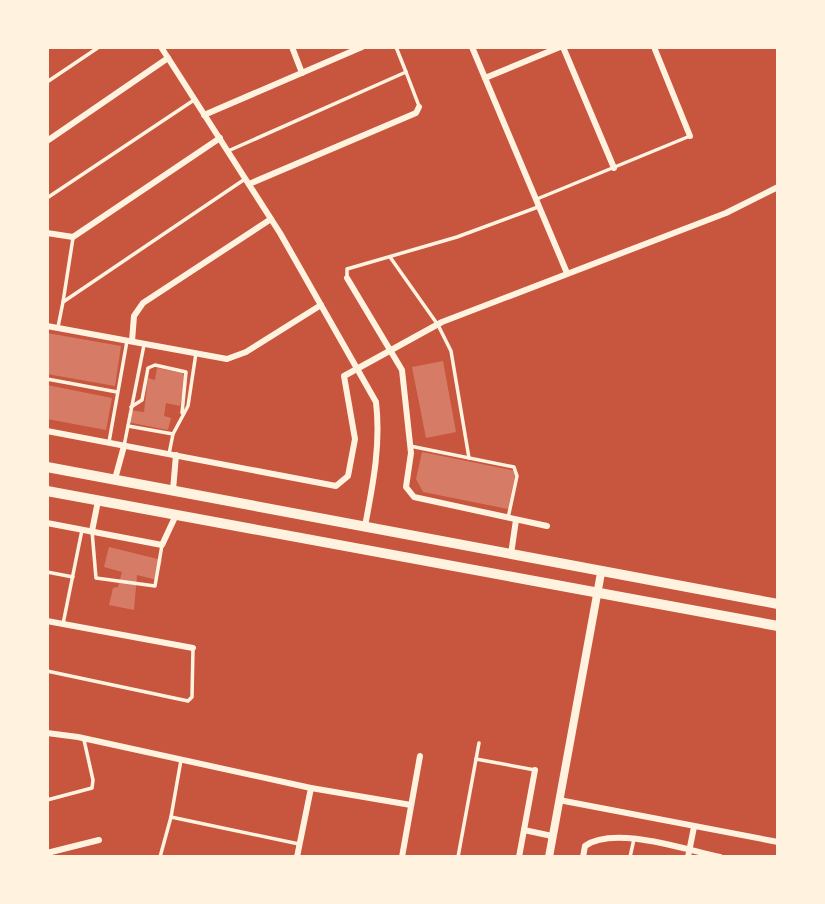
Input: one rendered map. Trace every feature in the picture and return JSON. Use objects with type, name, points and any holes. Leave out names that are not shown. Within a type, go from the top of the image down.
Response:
[{"type":"main road","points":[[47,467],[601,573],[778,604]]},
{"type":"main road","points":[[47,491],[598,595],[778,626]]},
{"type":"street","points":[[161,47],[271,219],[376,402],[380,433],[365,526]]},
{"type":"street","points":[[292,47],[302,73]]},
{"type":"street","points":[[204,115],[362,47]]},
{"type":"street","points":[[472,47],[567,273]]},
{"type":"street","points":[[485,78],[562,47],[614,168]]},
{"type":"street","points":[[654,47],[690,136]]},
{"type":"street","points":[[47,141],[168,58]]},
{"type":"street","points":[[247,181],[416,113],[419,107]]},
{"type":"street","points":[[47,233],[73,237],[220,138]]},
{"type":"street","points":[[47,431],[336,486],[348,476],[355,439],[344,376],[438,325],[726,213],[778,187]]},
{"type":"street","points":[[130,341],[134,316],[143,303],[271,219]]},
{"type":"street","points":[[347,278],[402,370],[410,446],[406,487],[414,497],[547,526]]},
{"type":"street","points":[[47,326],[235,358],[321,306]]},
{"type":"street","points":[[115,479],[124,446]]},
{"type":"street","points":[[172,455],[173,490]]},
{"type":"street","points":[[92,531],[97,501]]},
{"type":"street","points":[[47,523],[162,545],[176,515]]},
{"type":"street","points":[[511,554],[516,520]]},
{"type":"street","points":[[549,857],[601,573]]},
{"type":"street","points":[[47,621],[193,648]]},
{"type":"street","points":[[47,733],[84,738],[311,788],[411,805]]},
{"type":"street","points":[[402,857],[420,756]]},
{"type":"street","points":[[519,857],[536,770]]},
{"type":"street","points":[[297,857],[311,788]]},
{"type":"street","points":[[559,800],[778,842]]},
{"type":"street","points":[[689,854],[694,827]]},
{"type":"street","points":[[524,830],[552,836]]},
{"type":"street","points":[[583,857],[585,846],[604,836],[634,839],[689,854],[720,857]]},
{"type":"street","points":[[47,853],[99,840]]},
{"type":"lane","points":[[47,82],[99,47]]},
{"type":"lane","points":[[396,47],[419,107]]},
{"type":"lane","points":[[228,151],[406,72]]},
{"type":"lane","points":[[47,198],[195,100]]},
{"type":"lane","points":[[347,278],[348,269],[457,237],[690,136]]},
{"type":"lane","points":[[63,302],[247,181]]},
{"type":"lane","points":[[58,328],[73,237]]},
{"type":"lane","points":[[390,257],[438,325],[451,351],[469,458]]},
{"type":"lane","points":[[109,443],[130,341]]},
{"type":"lane","points":[[124,446],[144,344]]},
{"type":"lane","points":[[172,455],[173,434],[188,406],[196,353]]},
{"type":"lane","points":[[131,407],[142,400],[148,368],[155,365],[186,372],[182,413]]},
{"type":"lane","points":[[47,379],[118,392]]},
{"type":"lane","points":[[128,426],[173,434]]},
{"type":"lane","points":[[410,446],[517,470],[508,518]]},
{"type":"lane","points":[[63,624],[82,529]]},
{"type":"lane","points":[[92,531],[96,578],[155,586],[162,545]]},
{"type":"lane","points":[[47,572],[73,577]]},
{"type":"lane","points":[[47,671],[188,701],[192,697],[193,648]]},
{"type":"lane","points":[[47,800],[92,788],[93,780],[84,738]]},
{"type":"lane","points":[[458,857],[480,743]]},
{"type":"lane","points":[[160,857],[171,817],[181,760]]},
{"type":"lane","points":[[476,760],[536,770]]},
{"type":"lane","points":[[171,817],[299,844]]},
{"type":"lane","points":[[631,857],[634,839]]},
{"type":"building","points":[[47,333],[121,346],[115,386],[47,374]]},
{"type":"building","points":[[443,361],[456,432],[426,438],[412,367]]},
{"type":"building","points":[[157,368],[182,373],[186,378],[180,406],[166,403],[164,416],[171,418],[168,430],[127,422],[129,410],[144,412],[148,378],[155,380]]},
{"type":"building","points":[[47,385],[112,398],[106,430],[47,419]]},
{"type":"building","points":[[422,452],[516,471],[508,509],[423,492],[416,479]]},
{"type":"building","points":[[109,547],[162,560],[157,580],[137,575],[134,610],[109,605],[113,588],[118,587],[122,572],[104,567]]}]
